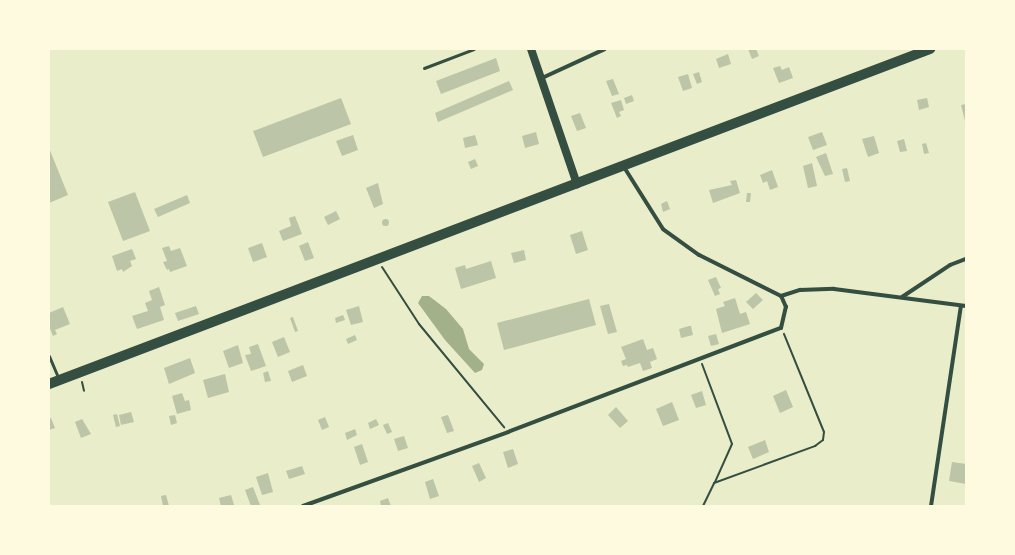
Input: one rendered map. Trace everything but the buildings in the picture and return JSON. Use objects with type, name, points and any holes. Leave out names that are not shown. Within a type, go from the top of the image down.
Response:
[{"type":"main road","points":[[531,49],[577,184]]},
{"type":"main road","points":[[49,384],[930,49]]},
{"type":"street","points":[[542,78],[605,49]]},
{"type":"street","points":[[303,506],[508,432],[781,328],[786,307],[781,296],[699,255],[663,229],[624,166]]},
{"type":"street","points":[[902,298],[950,265],[966,259]]},
{"type":"street","points":[[781,296],[800,290],[834,289],[964,306],[931,506]]},
{"type":"lane","points":[[424,68],[474,49]]},
{"type":"lane","points":[[49,356],[59,380]]},
{"type":"path","points":[[382,267],[419,324],[508,432]]},
{"type":"path","points":[[714,483],[815,446],[823,440],[824,432],[781,328]]},
{"type":"path","points":[[700,359],[732,444],[703,506]]},
{"type":"path","points":[[82,382],[84,390]]},
{"type":"shaded area","points":[[422,296],[429,296],[446,309],[463,329],[469,349],[484,364],[482,370],[475,373],[445,340],[418,303]]}]
